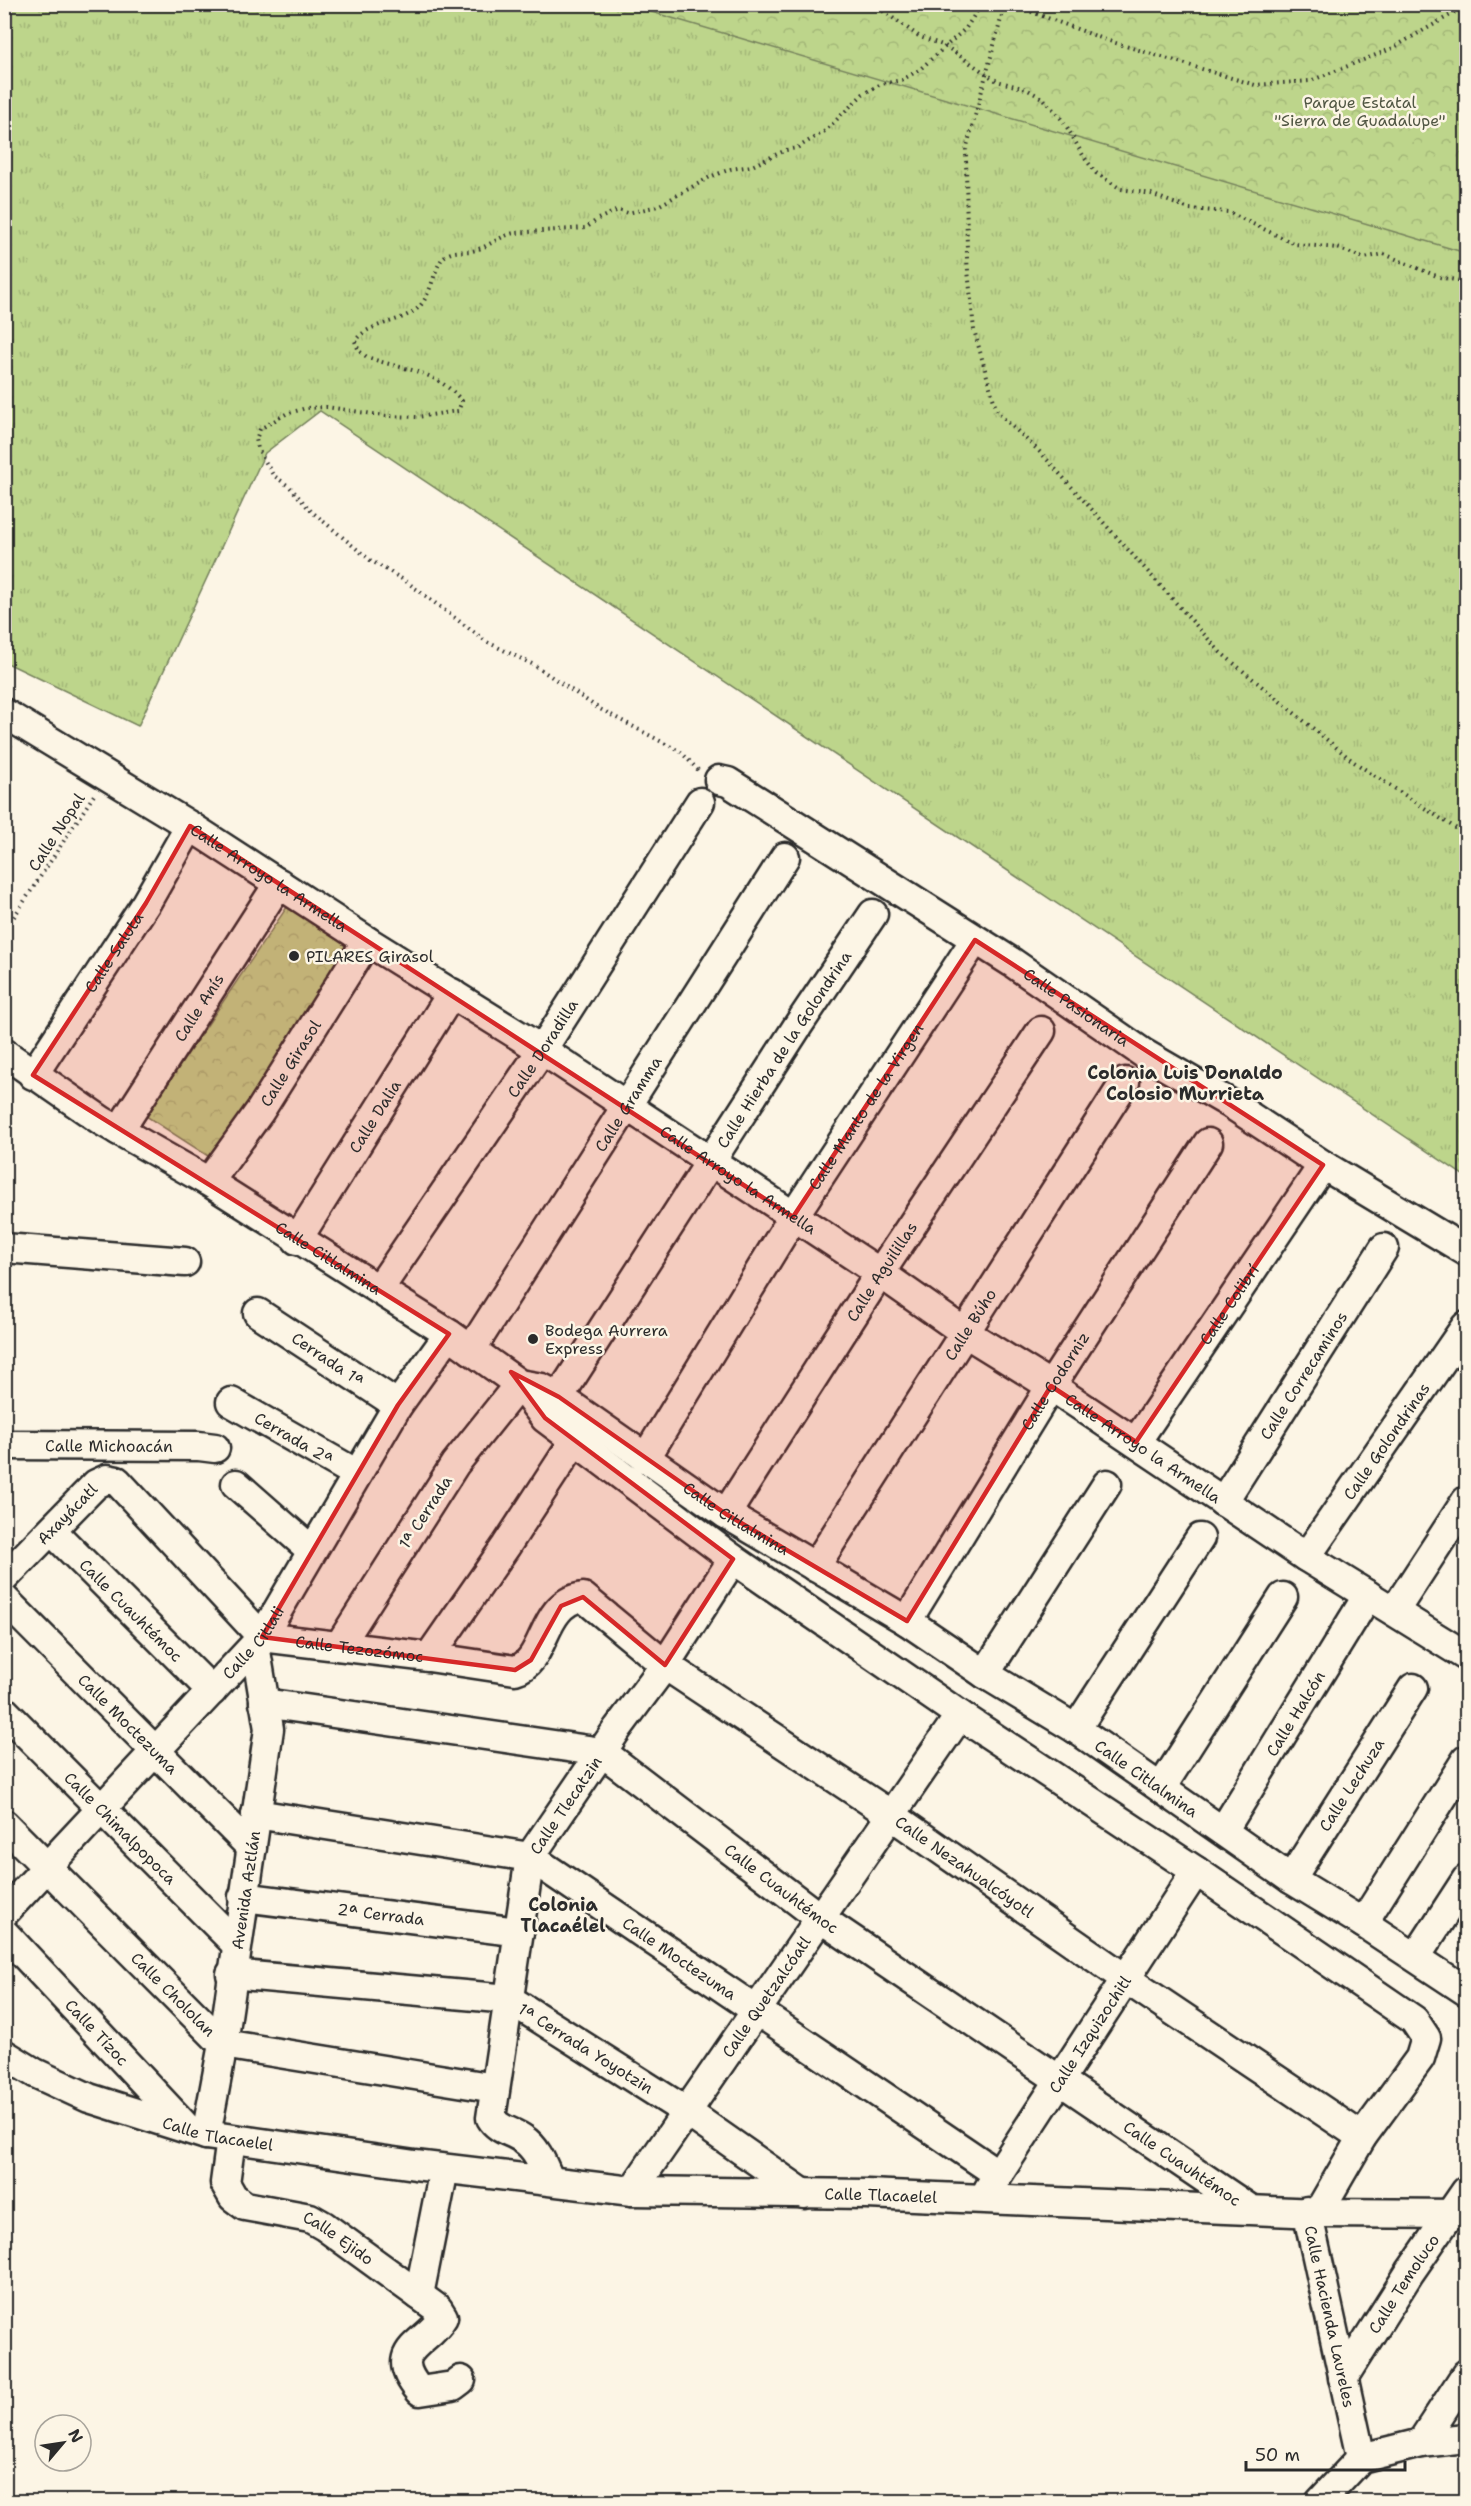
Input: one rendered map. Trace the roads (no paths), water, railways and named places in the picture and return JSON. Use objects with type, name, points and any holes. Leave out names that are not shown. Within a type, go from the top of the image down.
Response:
[{"type":"street","name":"Calle Arroyo la Armella","points":[[4,713],[190,826],[367,941],[542,1050],[793,1218],[880,1273],[964,1332],[1136,1442],[1306,1557],[1467,1656]]},
{"type":"street","name":"Calle Pasionaria","points":[[708,786],[728,782],[975,940],[1143,1053],[1231,1104],[1323,1165],[1467,1251]]},
{"type":"street","name":"Calle Doradilla","points":[[379,1289],[542,1050],[708,786]]},
{"type":"street","name":"Calle Saluta","points":[[33,1075],[147,903],[190,826]]},
{"type":"street","name":"Calle Gramma","points":[[460,1342],[627,1106],[785,857]]},
{"type":"street","name":"Calle Anís","points":[[111,1126],[279,883]]},
{"type":"street","name":"Calle Hierba de la Golondrina","points":[[559,1397],[799,1024],[873,914]]},
{"type":"street","name":"Calle Manto de la Virgen","points":[[645,1459],[793,1218],[975,940]]},
{"type":"street","name":"Calle Girasol","points":[[209,1182],[260,1111],[367,941]]},
{"type":"street","name":"Calle Dalia","points":[[297,1240],[453,993]]},
{"type":"street","name":"Calle Aguilillas","points":[[726,1514],[880,1273],[1041,1031]]},
{"type":"street","name":"Calle Citlalmina","points":[[4,1053],[33,1075],[111,1126],[209,1182],[297,1240],[379,1289],[519,1384],[542,1388],[559,1397],[726,1514],[907,1621],[985,1674],[1076,1729],[1291,1880],[1363,1923],[1467,1991]]},
{"type":"street","points":[[4,1079],[111,1126]]},
{"type":"street","name":"Calle Búho","points":[[815,1567],[1125,1082]]},
{"type":"street","name":"Calle Codorniz","points":[[907,1621],[1051,1386],[1208,1143]]},
{"type":"street","name":"Calle Colibrí","points":[[1136,1442],[1323,1165]]},
{"type":"street","points":[[4,1248],[185,1262]]},
{"type":"street","name":"Calle Correcaminos","points":[[1224,1502],[1384,1248]]},
{"type":"street","name":"Cerrada 1ª","points":[[258,1313],[398,1405]]},
{"type":"street","name":"Calle Golondrinas","points":[[1306,1557],[1467,1326]]},
{"type":"street","name":"Calle Citlali","points":[[4,1912],[259,1641],[398,1405],[460,1342]]},
{"type":"street","points":[[519,1384],[545,1418],[733,1559],[960,1715],[1196,1870]]},
{"type":"street","name":"1ª Cerrada","points":[[339,1646],[455,1464],[519,1384]]},
{"type":"street","name":"Cerrada 2ª","points":[[231,1402],[357,1474]]},
{"type":"street","points":[[429,1657],[507,1546],[575,1440]]},
{"type":"street","name":"Calle Michoacán","points":[[4,1445],[214,1448]]},
{"type":"street","name":"Axayácatl","points":[[4,1578],[96,1484],[107,1479],[117,1481],[259,1641]]},
{"type":"street","points":[[236,1484],[311,1550]]},
{"type":"street","points":[[985,1674],[1107,1484]]},
{"type":"street","points":[[1395,1610],[1467,1501]]},
{"type":"street","name":"Calle Cuauhtémoc","points":[[52,1531],[212,1691]]},
{"type":"street","points":[[1076,1729],[1200,1538]]},
{"type":"street","name":"Calle Tlecatzin","points":[[549,2179],[537,2153],[524,2139],[494,2124],[490,2118],[530,1857],[665,1665],[733,1559]]},
{"type":"street","name":"Calle Halcón","points":[[1223,1831],[1368,1595]]},
{"type":"street","points":[[1161,1788],[1283,1596]]},
{"type":"street","name":"Calle Nezahualcóyotl","points":[[570,1599],[583,1597],[665,1665],[891,1815],[1126,1979],[1362,2137]]},
{"type":"street","name":"Calle Moctezuma","points":[[4,1599],[252,1848]]},
{"type":"street","name":"Calle Tezozómoc","points":[[259,1641],[339,1646],[515,1670],[524,1668],[561,1606],[570,1599]]},
{"type":"street","name":"Avenida Aztlán","points":[[209,2135],[269,1729],[264,1703],[259,1641]]},
{"type":"street","name":"Calle Lechuza","points":[[1291,1880],[1413,1688]]},
{"type":"street","name":"Calle Cuauhtémoc","points":[[264,1703],[602,1752],[820,1918],[1250,2209]]},
{"type":"street","name":"Calle Chimalpopoca","points":[[4,1711],[236,1944]]},
{"type":"street","name":"Calle Quetzalcóatl","points":[[632,2191],[960,1715]]},
{"type":"street","points":[[1363,1923],[1467,1760]]},
{"type":"street","name":"Calle Moctezuma","points":[[256,1814],[530,1857],[998,2174]]},
{"type":"street","name":"Calle Chololan","points":[[4,1824],[223,2044],[495,2088]]},
{"type":"street","name":"Calle Izquizochitl","points":[[982,2199],[1196,1870]]},
{"type":"street","name":"Calle Hacienda Laureles","points":[[1196,1870],[1414,2020],[1426,2038],[1420,2058],[1362,2137],[1312,2212],[1343,2378],[1361,2458]]},
{"type":"street","points":[[1416,1957],[1467,1880]]},
{"type":"street","name":"2ª Cerrada","points":[[243,1897],[519,1932]]},
{"type":"street","name":"Calle Tízoc","points":[[4,1933],[209,2135]]},
{"type":"street","name":"1ª Cerrada Yoyotzin","points":[[231,1974],[509,1999],[687,2112],[804,2194]]},
{"type":"street","name":"Calle Tlacaelel","points":[[4,2054],[35,2073],[89,2098],[209,2135],[444,2169],[549,2179],[632,2191],[867,2194],[1312,2212],[1462,2206]]},
{"type":"street","name":"Calle Ejido","points":[[209,2135],[225,2183],[233,2197],[245,2206],[310,2218],[438,2309],[443,2317],[438,2325],[412,2347],[406,2361],[409,2374],[420,2391],[453,2386],[461,2380]]},
{"type":"street","points":[[419,2295],[444,2169]]},
{"type":"street","name":"Calle Temoluco","points":[[1343,2378],[1410,2272],[1462,2206]]},
{"type":"street","points":[[1422,2443],[1467,2374]]},
{"type":"street","points":[[1320,2502],[1361,2458],[1422,2443],[1467,2438]]},
{"type":"place","name":"PILARES Girasol","points":[[294,956]]},
{"type":"place","name":"Bodega Aurrera Express","points":[[533,1339]]},
{"type":"district","name":"Colonia Luis Donaldo Colosio Murrieta","points":[[1185,1083]]},
{"type":"district","name":"Colonia Tlacaélel","points":[[563,1915]]},
{"type":"park label","name":"Parque Estatal \"Sierra de Guadalupe\"","points":[[1360,111]]}]
